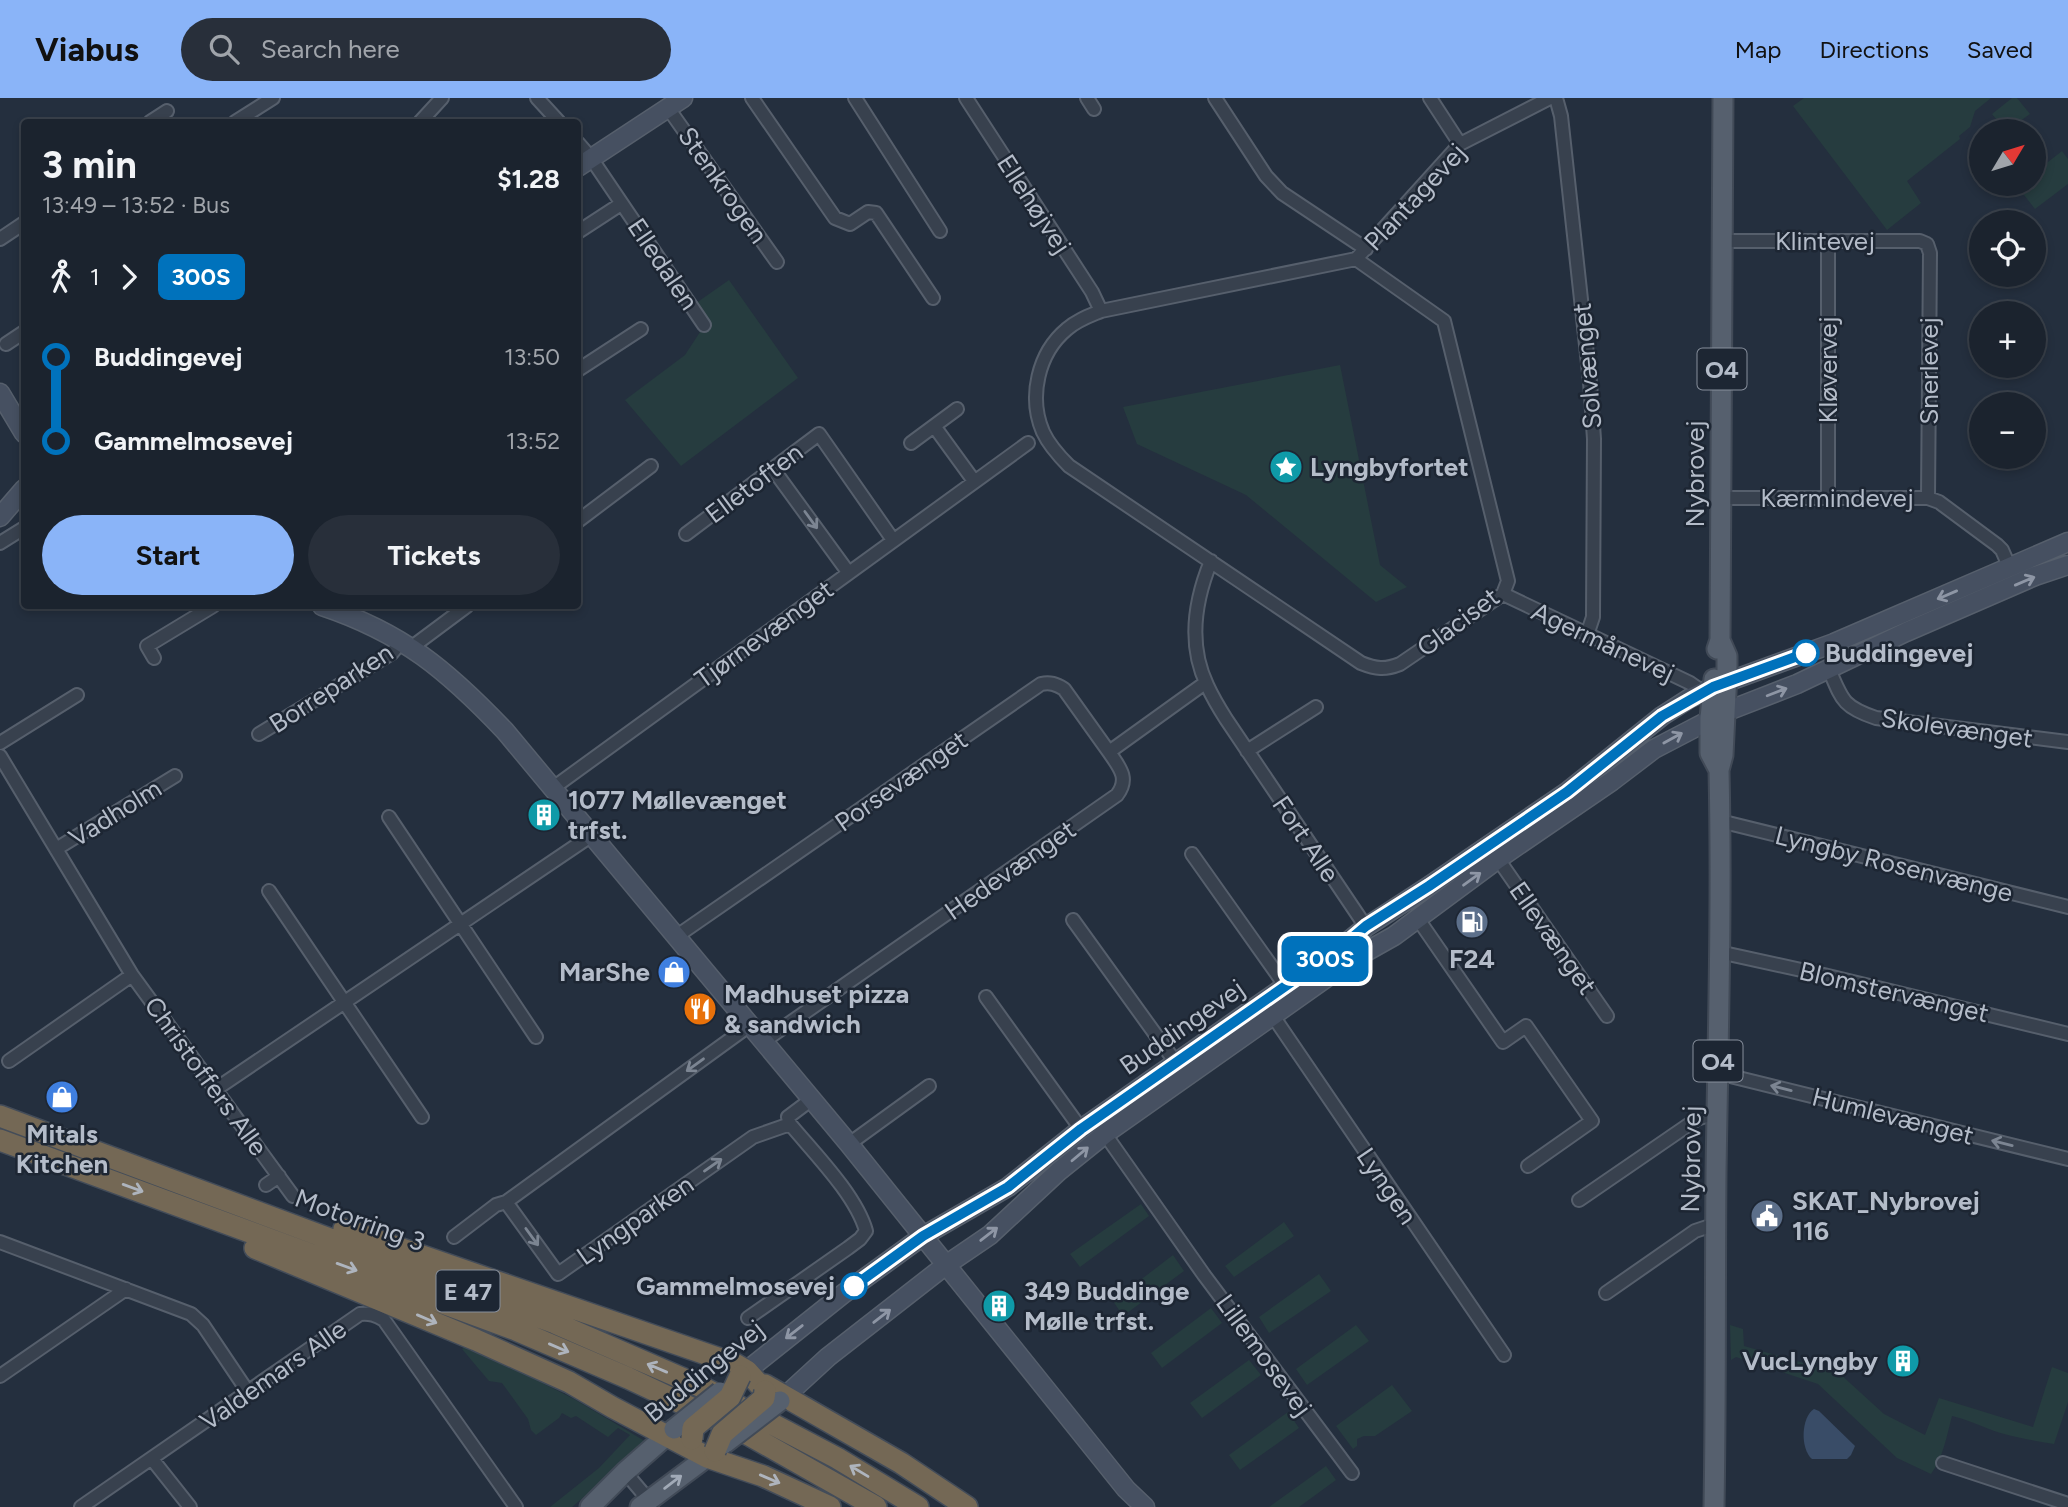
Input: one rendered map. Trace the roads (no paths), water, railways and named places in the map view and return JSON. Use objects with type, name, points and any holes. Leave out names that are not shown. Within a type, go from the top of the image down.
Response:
[{"type":"highway","name":"Motorring 3","points":[[0,1115],[555,1323],[702,1387],[837,1458],[918,1507]]},
{"type":"highway","name":"Motorring 3","points":[[0,1140],[516,1330],[628,1378],[751,1436],[876,1507]]},
{"type":"highway","points":[[135,1166],[250,1197],[735,1364],[763,1386],[901,1463],[967,1507]]},
{"type":"highway","points":[[166,1200],[251,1246],[476,1340],[678,1434],[711,1454],[830,1507]]},
{"type":"highway","points":[[678,1434],[692,1431],[730,1397],[763,1386]]},
{"type":"highway","points":[[711,1454],[722,1434],[764,1398],[763,1386]]},
{"type":"main road","name":"Nybrovej","points":[[1714,1507],[1717,1112],[1728,954],[1719,770],[1710,752],[1717,715],[1715,656],[1720,640],[1723,98]]},
{"type":"main road","name":"Buddingevej","points":[[590,1507],[625,1472],[678,1434]]},
{"type":"main road","points":[[648,1505],[711,1454]]},
{"type":"street","points":[[240,119],[273,98]]},
{"type":"street","points":[[423,119],[442,98]]},
{"type":"street","points":[[537,98],[556,119]]},
{"type":"street","points":[[752,98],[835,218],[850,224],[868,212],[876,213],[933,298]]},
{"type":"street","points":[[855,98],[940,231]]},
{"type":"street","name":"Ellehøjvej","points":[[965,98],[1092,292],[1101,311]]},
{"type":"street","points":[[1215,98],[1266,176],[1282,193],[1361,254]]},
{"type":"street","points":[[1430,98],[1460,144]]},
{"type":"street","name":"Plantagevej","points":[[1361,254],[1460,144],[1550,98]]},
{"type":"street","name":"Solvænget","points":[[1556,98],[1561,116],[1594,439],[1593,617],[1587,635]]},
{"type":"street","points":[[584,163],[676,103]]},
{"type":"street","name":"Stenkrogen","points":[[676,103],[777,262]]},
{"type":"street","points":[[154,119],[167,111]]},
{"type":"street","name":"Elledalen","points":[[584,163],[621,204],[704,325]]},
{"type":"street","name":"Elledalen","points":[[581,230],[621,204]]},
{"type":"street","points":[[0,239],[21,225]]},
{"type":"street","name":"Klintevej","points":[[1722,241],[1920,241],[1927,244]]},
{"type":"street","name":"Kløvervej","points":[[1828,241],[1828,498]]},
{"type":"street","name":"Snerlevej","points":[[1927,244],[1930,253],[1928,498]]},
{"type":"street","name":"Glaciset","points":[[1361,254],[1444,321],[1508,581],[1503,594],[1400,664],[1388,669],[1375,669],[1361,663],[1069,466],[1054,451],[1043,433],[1035,396],[1044,359],[1054,342],[1083,318],[1101,311],[1361,254]]},
{"type":"street","points":[[581,364],[641,329]]},
{"type":"street","points":[[6,344],[21,334]]},
{"type":"street","points":[[0,393],[21,428]]},
{"type":"street","points":[[911,443],[957,409]]},
{"type":"street","points":[[934,426],[974,481]]},
{"type":"street","name":"Elletoften","points":[[686,534],[819,434],[893,540]]},
{"type":"street","name":"Tjørnevænget","points":[[553,788],[1028,443]]},
{"type":"street","points":[[581,520],[650,466]]},
{"type":"street","points":[[773,469],[848,572]]},
{"type":"street","points":[[0,517],[21,492]]},
{"type":"street","name":"Kærmindevej","points":[[1721,498],[1928,498],[1939,502],[1997,545],[2009,566]]},
{"type":"street","points":[[0,543],[21,530]]},
{"type":"street","name":"Buddingevej","points":[[763,1386],[843,1294],[923,1236],[1008,1187],[1081,1129],[1273,1016],[1291,993],[1366,926],[1567,792],[1662,716],[1714,687],[1834,643],[2068,542]]},
{"type":"street","name":"Fort Alle","points":[[1211,561],[1201,586],[1195,618],[1197,651],[1205,683],[1247,751],[1366,926]]},
{"type":"street","name":"Buddingevej","points":[[763,1386],[828,1357],[990,1234],[1059,1171],[1181,1070],[1291,993],[1394,936],[1654,749],[1717,715],[1829,669],[2035,576],[2068,565]]},
{"type":"street","name":"Agermånevej","points":[[1503,594],[1690,683],[1714,687]]},
{"type":"street","points":[[154,658],[147,646],[208,609]]},
{"type":"street","points":[[330,609],[407,644],[447,673],[505,731],[849,1144],[1126,1489],[1145,1507]]},
{"type":"street","name":"Borreparken","points":[[259,734],[462,609]]},
{"type":"street","name":"Skolevænget","points":[[1829,669],[1842,700],[1856,711],[1876,718],[2068,742]]},
{"type":"street","name":"Porsevænget","points":[[677,936],[1041,684],[1048,682],[1064,689],[1109,752]]},
{"type":"street","points":[[1109,752],[1205,683]]},
{"type":"street","points":[[0,743],[77,695]]},
{"type":"street","points":[[1247,751],[1316,707]]},
{"type":"street","name":"Hedevænget","points":[[764,1041],[1117,795],[1125,780],[1109,752]]},
{"type":"street","name":"Christoffers Alle","points":[[0,756],[132,975],[293,1196]]},
{"type":"street","name":"Vadholm","points":[[56,849],[175,776]]},
{"type":"street","points":[[389,817],[536,1037]]},
{"type":"street","name":"Lyngby Rosenvænge","points":[[1720,821],[2068,908]]},
{"type":"street","points":[[216,1089],[592,835]]},
{"type":"street","points":[[1192,854],[1291,993]]},
{"type":"street","name":"Ellevænget","points":[[1499,859],[1607,1016]]},
{"type":"street","points":[[269,891],[422,1117]]},
{"type":"street","points":[[1418,919],[1503,1042],[1526,1026],[1592,1121],[1528,1166]]},
{"type":"street","points":[[1073,920],[1181,1070]]},
{"type":"street","name":"Blomstervænget","points":[[1728,954],[2068,1034]]},
{"type":"street","name":"Christoffers Alle","points":[[9,1061],[132,975]]},
{"type":"street","points":[[986,997],[1081,1129]]},
{"type":"street","name":"Lyngen","points":[[1273,1016],[1504,1355]]},
{"type":"street","points":[[454,1237],[750,1025]]},
{"type":"street","name":"Humlevænget","points":[[1718,1073],[2068,1159]]},
{"type":"street","points":[[849,1144],[929,1086]]},
{"type":"street","points":[[748,1318],[848,1248],[866,1231],[863,1220],[840,1185],[790,1124],[788,1117],[812,1099]]},
{"type":"street","points":[[1579,1200],[1697,1119],[1717,1112]]},
{"type":"street","name":"Lyngparken","points":[[506,1202],[558,1274],[753,1137],[790,1124]]},
{"type":"street","name":"Lillemosevej","points":[[1105,1133],[1205,1275],[1352,1473]]},
{"type":"street","name":"Christoffers Alle","points":[[266,1185],[279,1177]]},
{"type":"street","points":[[1606,1293],[1695,1231],[1716,1224]]},
{"type":"street","points":[[0,1242],[191,1314],[198,1319],[248,1392]]},
{"type":"street","points":[[0,1376],[126,1289]]},
{"type":"street","name":"Valdemars Alle","points":[[81,1507],[360,1314],[372,1314],[384,1320],[516,1507]]},
{"type":"street","points":[[152,1459],[190,1507]]},
{"type":"street","points":[[1943,1463],[2068,1504]]},
{"type":"street","points":[[625,1472],[648,1505]]},
{"type":"water","points":[[1814,1409],[1855,1446],[1847,1459],[1812,1459],[1808,1454],[1804,1441],[1804,1426]]},
{"type":"place","name":"Lyngbyfortet","points":[[1286,467]]},
{"type":"place","name":"Buddingevej","points":[[1806,653]]},
{"type":"place","name":"1077 Møllevænget trfst.","points":[[544,815]]},
{"type":"place","name":"F24","points":[[1472,922]]},
{"type":"place","name":"MarShe","points":[[674,972]]},
{"type":"place","name":"Madhuset pizza & sandwich","points":[[700,1009]]},
{"type":"place","name":"Mitals Kitchen","points":[[62,1097]]},
{"type":"place","name":"SKAT_Nybrovej 116","points":[[1767,1216]]},
{"type":"place","name":"Gammelmosevej","points":[[854,1286]]},
{"type":"place","name":"349 Buddinge Mølle trfst.","points":[[999,1306]]},
{"type":"place","name":"VucLyngby","points":[[1903,1361]]}]
